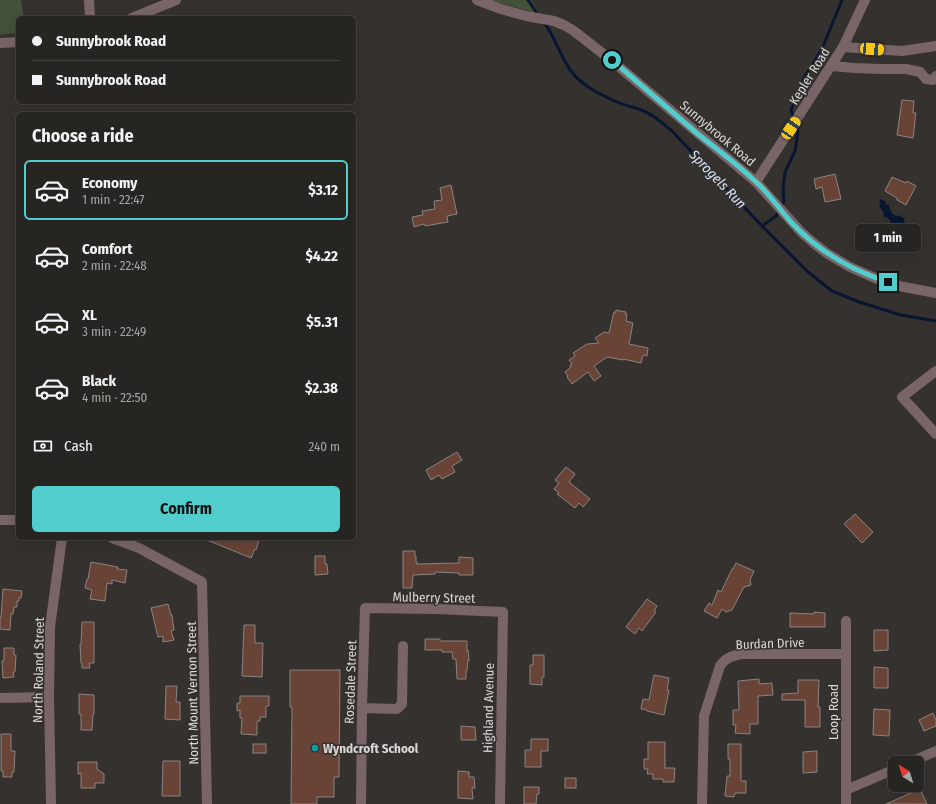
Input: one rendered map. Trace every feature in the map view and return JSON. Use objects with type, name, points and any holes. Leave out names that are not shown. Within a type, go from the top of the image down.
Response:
[{"type":"street","points":[[90,0],[90,16]]},
{"type":"street","points":[[137,16],[176,0]]},
{"type":"street","name":"Sunnybrook Road","points":[[477,0],[526,16],[554,21],[569,28],[756,182],[802,233],[828,254],[850,267],[877,279],[899,286],[936,293]]},
{"type":"street","name":"Kepler Road","points":[[756,182],[843,47],[865,0]]},
{"type":"street","points":[[0,43],[16,42]]},
{"type":"street","points":[[843,47],[902,51],[936,46]]},
{"type":"street","points":[[830,66],[881,69],[906,68],[920,72],[926,79],[933,80],[936,76]]},
{"type":"street","points":[[936,371],[902,397],[936,434]]},
{"type":"street","points":[[0,520],[16,520]]},
{"type":"street","name":"North Roland Street","points":[[51,804],[49,697],[50,627],[62,540]]},
{"type":"street","name":"North Mount Vernon Street","points":[[117,540],[139,548],[202,582],[207,804]]},
{"type":"street","name":"Mulberry Street","points":[[365,608],[503,612]]},
{"type":"street","name":"Rosedale Street","points":[[361,804],[365,608]]},
{"type":"street","name":"Highland Avenue","points":[[500,804],[503,612]]},
{"type":"street","name":"Loop Road","points":[[846,620],[846,804]]},
{"type":"street","points":[[362,708],[397,709],[402,704],[403,646]]},
{"type":"street","name":"Burdan Drive","points":[[702,804],[704,716],[720,666],[723,661],[741,654],[846,654]]},
{"type":"street","points":[[0,698],[49,697]]},
{"type":"street","points":[[924,756],[936,751]]},
{"type":"street","points":[[846,790],[888,772]]},
{"type":"green space","points":[[0,0],[21,0],[24,16],[16,16],[16,33],[0,35]]},
{"type":"green space","points":[[490,0],[531,0],[539,14]]},
{"type":"water","points":[[881,199],[886,202],[885,204],[889,205],[891,212],[894,215],[904,218],[905,228],[903,230],[900,230],[896,224],[891,223],[888,218],[884,217],[883,211],[879,206],[881,203],[879,201]]},
{"type":"building","points":[[902,100],[914,101],[913,113],[916,113],[913,138],[897,135]]},
{"type":"building","points":[[835,174],[841,199],[825,202],[822,187],[816,189],[814,179]]},
{"type":"building","points":[[892,177],[906,183],[907,181],[916,186],[906,205],[885,191]]},
{"type":"building","points":[[451,185],[457,214],[447,216],[448,222],[425,226],[424,224],[414,227],[412,217],[423,215],[422,211],[435,209],[434,201],[442,200],[440,188]]},
{"type":"building","points":[[616,310],[626,312],[626,321],[633,323],[629,344],[648,348],[647,356],[643,355],[641,363],[607,357],[594,366],[601,376],[594,381],[588,372],[572,384],[565,372],[571,367],[570,365],[572,364],[569,360],[575,356],[573,353],[587,344],[599,343],[595,338],[604,332],[609,333],[614,312],[616,312]]},
{"type":"building","points":[[457,452],[462,460],[452,466],[455,472],[442,479],[439,475],[431,480],[426,470]]},
{"type":"building","points":[[566,467],[575,474],[569,482],[590,499],[583,507],[579,503],[575,508],[557,494],[559,493],[554,489],[559,483],[555,480]]},
{"type":"building","points":[[855,514],[873,532],[862,543],[844,524]]},
{"type":"building","points":[[207,540],[259,540],[256,550],[255,549],[251,558]]},
{"type":"building","points":[[403,551],[415,551],[417,564],[459,563],[459,557],[473,558],[473,575],[435,572],[435,574],[413,575],[412,588],[403,588]]},
{"type":"building","points":[[315,556],[325,556],[325,564],[327,564],[328,574],[315,575]]},
{"type":"building","points":[[91,562],[127,570],[125,583],[112,580],[112,584],[107,583],[105,601],[90,599],[92,590],[85,588]]},
{"type":"building","points":[[736,563],[754,571],[750,580],[751,585],[744,587],[732,610],[726,612],[722,609],[717,618],[704,611],[709,603],[712,605],[718,590],[721,592]]},
{"type":"building","points":[[3,589],[22,591],[21,598],[17,601],[17,607],[14,607],[13,614],[11,614],[10,630],[0,629]]},
{"type":"building","points":[[647,599],[657,606],[654,611],[656,612],[642,631],[639,628],[635,634],[626,627]]},
{"type":"building","points":[[168,604],[172,615],[174,630],[171,631],[174,640],[163,642],[163,636],[158,637],[151,608]]},
{"type":"building","points":[[814,612],[825,613],[825,627],[790,627],[790,613],[814,614]]},
{"type":"building","points":[[82,622],[94,622],[94,663],[89,663],[90,668],[82,668],[81,663],[80,644]]},
{"type":"building","points":[[244,625],[255,625],[255,643],[263,643],[262,677],[242,676]]},
{"type":"building","points":[[874,630],[888,630],[888,650],[874,651]]},
{"type":"building","points":[[425,639],[440,639],[440,641],[467,641],[469,661],[468,660],[466,679],[457,679],[456,659],[453,659],[452,652],[442,652],[442,650],[425,650]]},
{"type":"building","points":[[4,648],[14,648],[14,655],[16,655],[15,672],[13,672],[14,677],[3,678],[2,661],[4,661]]},
{"type":"building","points":[[533,655],[544,655],[544,677],[542,677],[542,685],[530,684],[530,665],[533,665]]},
{"type":"building","points":[[874,667],[888,668],[888,688],[874,688]]},
{"type":"building","name":"Wyndcroft School","points":[[290,670],[340,670],[339,777],[334,777],[334,797],[317,797],[317,804],[291,804],[292,707],[290,707]]},
{"type":"building","points":[[654,675],[669,678],[667,690],[669,690],[664,715],[641,709],[643,699],[649,700]]},
{"type":"building","points":[[759,679],[759,684],[772,683],[773,695],[758,696],[758,724],[750,724],[750,734],[735,733],[736,725],[733,725],[733,710],[739,710],[738,681]]},
{"type":"building","points":[[798,680],[819,680],[818,707],[820,707],[820,727],[805,727],[805,700],[782,700],[782,694],[798,693]]},
{"type":"building","points":[[166,686],[177,686],[176,702],[180,702],[180,720],[165,719]]},
{"type":"building","points":[[79,694],[94,695],[92,730],[81,730]]},
{"type":"building","points":[[240,696],[269,696],[269,706],[266,706],[266,717],[260,717],[260,721],[257,721],[257,735],[241,734],[242,718],[240,718],[240,710],[237,711],[237,703],[240,703]]},
{"type":"building","points":[[874,709],[890,710],[889,736],[873,735]]},
{"type":"building","points":[[933,713],[936,720],[936,726],[924,731],[919,720]]},
{"type":"building","points":[[461,726],[475,727],[476,740],[461,740]]},
{"type":"building","points":[[1,734],[11,734],[11,751],[15,751],[14,772],[12,772],[12,777],[3,777],[3,771],[1,771]]},
{"type":"building","points":[[531,739],[548,739],[548,751],[541,751],[541,767],[525,767],[525,750],[531,750]]},
{"type":"building","points":[[648,742],[665,742],[665,768],[675,768],[674,782],[663,782],[663,779],[653,779],[653,774],[647,774],[648,769],[644,769],[644,759],[648,759]]},
{"type":"building","points":[[253,744],[266,744],[266,753],[253,753]]},
{"type":"building","points":[[728,744],[741,744],[741,781],[746,781],[746,793],[735,793],[734,797],[725,796],[727,776],[730,776]]},
{"type":"building","points":[[817,751],[817,772],[803,773],[803,752]]},
{"type":"building","points":[[163,761],[180,761],[180,796],[162,796]]},
{"type":"building","points":[[78,762],[97,762],[97,769],[104,774],[104,783],[95,783],[95,788],[81,788],[81,773],[78,774]]},
{"type":"building","points":[[458,771],[469,772],[469,777],[474,777],[475,788],[472,788],[473,799],[458,798]]},
{"type":"building","points":[[565,778],[576,778],[576,788],[565,788]]},
{"type":"building","points":[[524,787],[539,787],[539,794],[537,794],[536,804],[524,804]]},
{"type":"building","points":[[913,792],[921,792],[927,804],[886,804]]},
{"type":"waterway","name":"Sprogels Run","points":[[528,0],[538,15]]},
{"type":"waterway","points":[[794,118],[791,110],[804,78],[822,49],[842,0]]},
{"type":"waterway","name":"Sprogels Run","points":[[544,22],[567,65],[575,76],[592,90],[620,103],[648,113],[671,130],[762,226],[808,272],[832,291],[859,302],[901,315],[936,321]]},
{"type":"waterway","points":[[781,206],[784,202],[783,189],[785,172],[795,151],[798,132],[796,126]]},
{"type":"waterway","points":[[762,226],[776,216],[779,211]]},
{"type":"place","name":"Wyndcroft School","points":[[315,748]]},
{"type":"route","points":[[612,60],[756,182],[802,233],[816,245],[850,267],[877,279],[888,282]]}]
